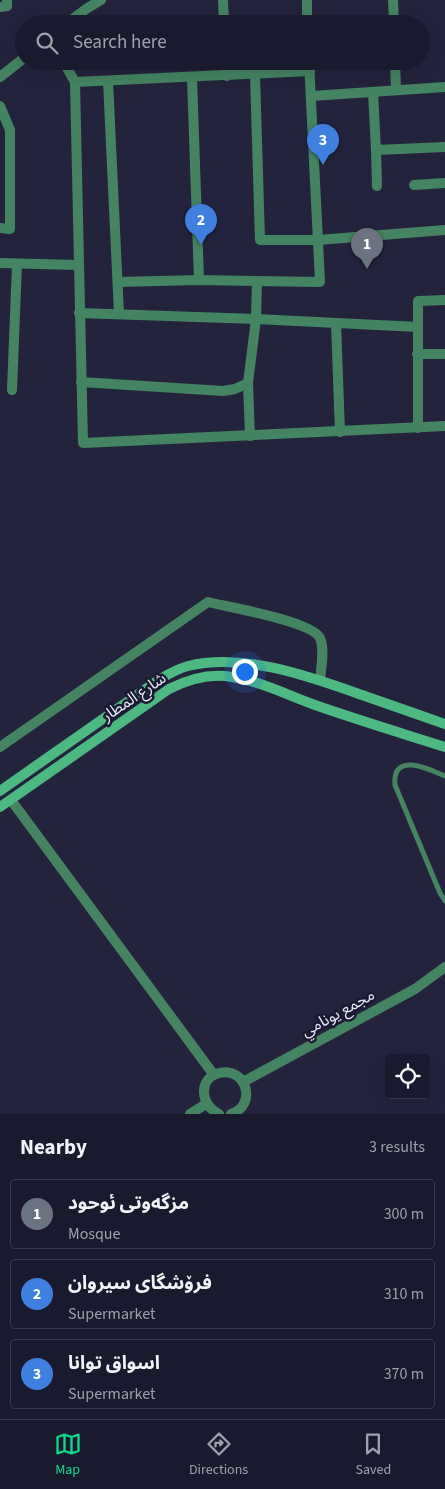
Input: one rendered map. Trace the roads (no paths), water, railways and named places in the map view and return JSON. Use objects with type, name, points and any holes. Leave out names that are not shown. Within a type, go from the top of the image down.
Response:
[{"type":"main road","name":"شارع المطار","points":[[0,791],[157,681],[183,668],[213,663],[265,665],[320,680],[445,724]]},
{"type":"main road","name":"شارع المطار","points":[[0,807],[169,689],[181,683],[203,677],[221,676],[246,680],[362,721],[445,747]]},
{"type":"street","points":[[0,7],[7,6],[7,0]]},
{"type":"street","points":[[75,15],[86,4],[102,0]]},
{"type":"street","points":[[223,0],[224,15]]},
{"type":"street","points":[[307,0],[307,15]]},
{"type":"street","points":[[393,0],[394,15]]},
{"type":"street","points":[[0,77],[15,65]]},
{"type":"street","points":[[68,70],[75,82],[83,443],[445,426]]},
{"type":"street","points":[[227,70],[227,76]]},
{"type":"street","points":[[75,82],[255,75],[286,70]]},
{"type":"street","points":[[118,282],[199,280],[320,282],[310,70]]},
{"type":"street","points":[[395,70],[396,90]]},
{"type":"street","points":[[255,75],[260,240],[318,240],[445,230]]},
{"type":"street","points":[[192,78],[199,280]]},
{"type":"street","points":[[108,81],[119,314]]},
{"type":"street","points":[[312,96],[445,87]]},
{"type":"street","points":[[373,92],[378,186]]},
{"type":"street","points":[[0,106],[10,130],[10,229],[0,228]]},
{"type":"street","points":[[376,150],[445,147]]},
{"type":"street","points":[[414,185],[445,182]]},
{"type":"street","points":[[0,263],[78,265]]},
{"type":"street","points":[[12,390],[17,264]]},
{"type":"street","points":[[250,436],[248,384],[256,318],[257,281]]},
{"type":"street","points":[[418,428],[418,301],[445,300]]},
{"type":"street","points":[[79,313],[256,318],[336,324],[418,327]]},
{"type":"street","points":[[336,324],[340,432]]},
{"type":"street","points":[[417,354],[445,354]]},
{"type":"street","points":[[81,382],[223,391],[248,384]]},
{"type":"street","points":[[0,747],[208,602],[282,619],[311,629],[320,638],[322,652],[320,680]]},
{"type":"street","points":[[11,800],[214,1075]]},
{"type":"street","name":"مجمع يونامي","points":[[243,1082],[415,989],[445,968]]},
{"type":"street","points":[[219,1114],[213,1112],[206,1104],[203,1093],[205,1086],[214,1075],[228,1072],[243,1082],[246,1091],[244,1104],[239,1110],[230,1114]]},
{"type":"street","points":[[190,1114],[206,1104]]},
{"type":"lane","points":[[445,776],[423,766],[412,764],[401,767],[395,774],[394,779],[440,893],[445,901]]},
{"type":"place","name":"اسواق توانا","points":[[323,165]]},
{"type":"place","name":"فرۆشگای سیروان","points":[[201,245]]},
{"type":"place","name":"مزگەوتی ئوحود","points":[[367,269]]}]
